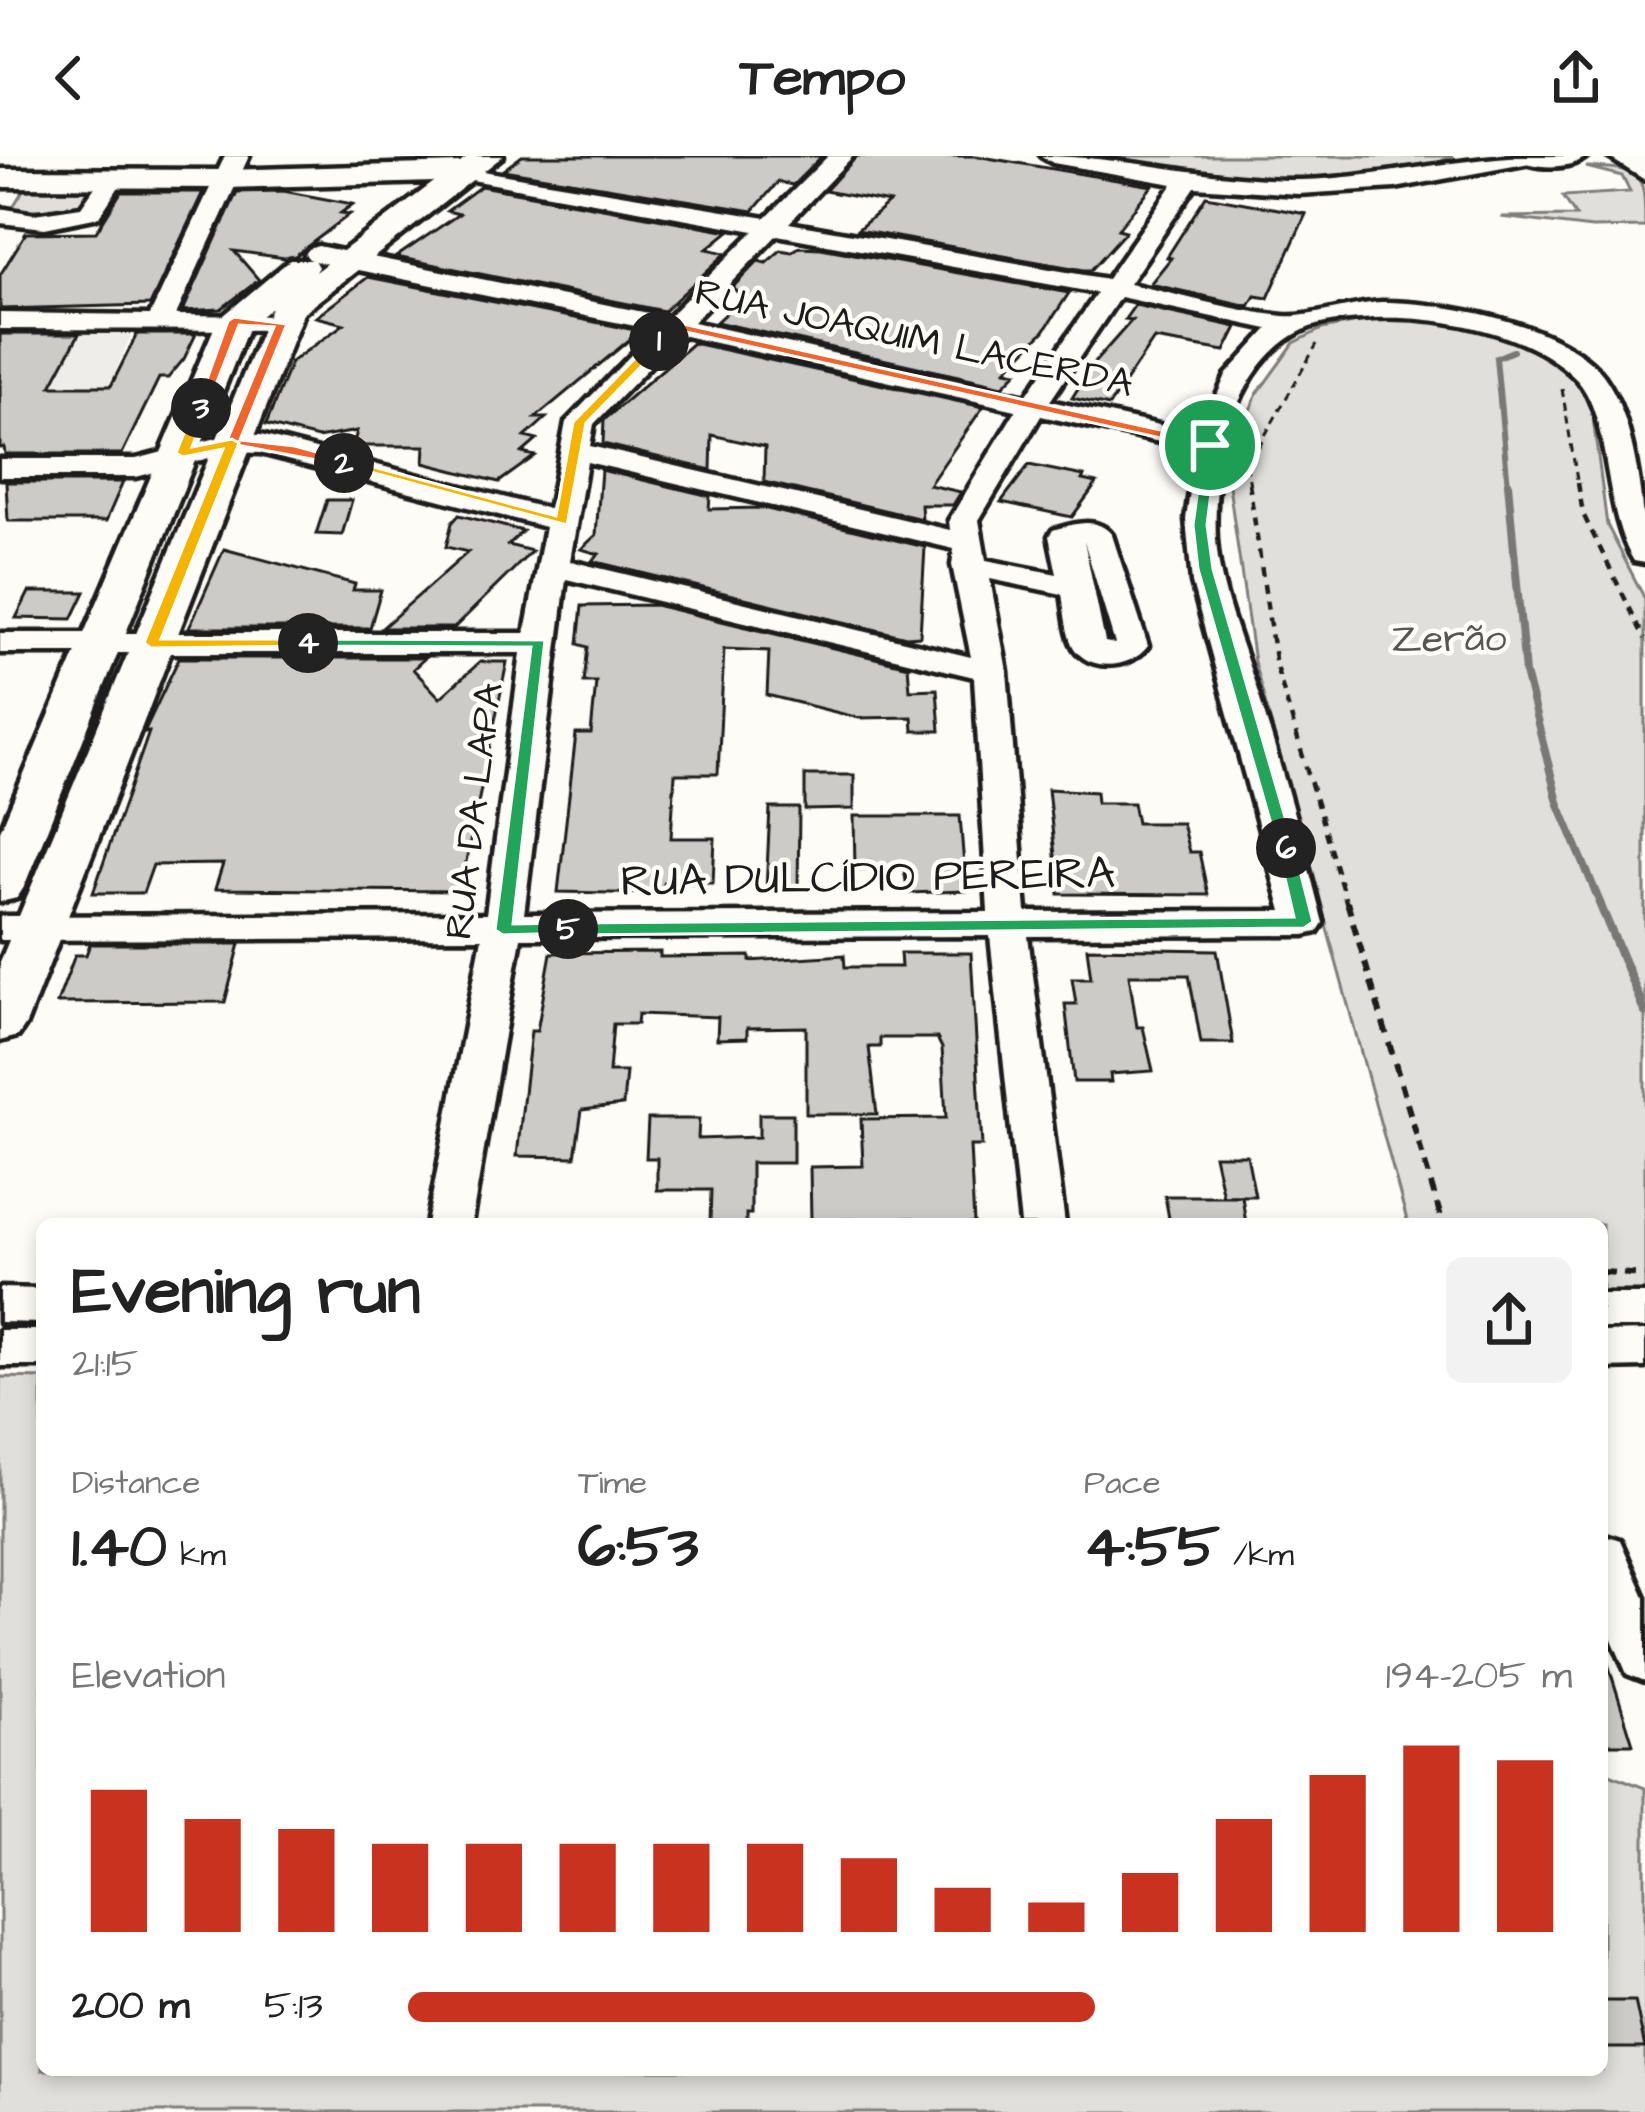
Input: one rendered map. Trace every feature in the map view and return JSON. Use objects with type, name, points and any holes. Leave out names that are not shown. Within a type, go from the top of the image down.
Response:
[{"type":"main road","points":[[1530,156],[1572,156]]},
{"type":"main road","points":[[4,184],[231,168],[458,164]]},
{"type":"main road","points":[[0,887],[234,321],[331,258],[458,164]]},
{"type":"main road","points":[[0,1024],[21,928],[151,643],[281,324],[288,308],[331,258]]},
{"type":"street","name":"RUA DA LAPA","points":[[450,1218],[503,930],[539,643],[580,422],[841,156]]},
{"type":"street","points":[[1053,156],[1188,179],[1331,186],[1395,182],[1464,161],[1530,156]]},
{"type":"street","points":[[1619,156],[1645,173]]},
{"type":"street","points":[[458,164],[1114,288],[1290,326]]},
{"type":"street","points":[[160,321],[231,168]]},
{"type":"street","points":[[0,215],[18,221],[53,221],[90,212],[112,179]]},
{"type":"street","points":[[1042,1218],[1008,925],[990,671],[968,562],[969,504],[1188,179]]},
{"type":"street","name":"RUA JOAQUIM LACERDA","points":[[331,258],[674,326],[1210,445]]},
{"type":"street","points":[[1210,445],[1247,366],[1273,336],[1290,326],[1357,312],[1409,313],[1485,324],[1539,342],[1576,364],[1600,392],[1634,491],[1631,527],[1645,554]]},
{"type":"street","points":[[0,320],[281,324]]},
{"type":"street","points":[[0,468],[136,468],[232,443],[295,450],[562,522]]},
{"type":"street","name":"RUA DULCÍDIO PEREIRA","points":[[21,928],[503,930],[1304,922],[1206,569],[1200,525],[1210,445]]},
{"type":"street","points":[[575,452],[1078,594]]},
{"type":"street","points":[[554,567],[990,671]]},
{"type":"street","points":[[0,643],[539,643]]},
{"type":"street","points":[[0,1305],[36,1306]]},
{"type":"street","points":[[1608,1311],[1645,1311]]},
{"type":"street","points":[[0,1348],[36,1348]]},
{"type":"street","points":[[1608,1350],[1645,1348]]},
{"type":"street","points":[[1608,1569],[1645,1658]]},
{"type":"path","points":[[1331,340],[1313,345],[1247,467],[1276,666],[1441,1218]]},
{"type":"path","points":[[1550,376],[1562,388],[1582,514],[1645,638]]},
{"type":"path","points":[[1608,1272],[1645,1275]]},
{"type":"shaded area","points":[[134,329],[96,416],[0,417],[0,330]]},
{"type":"green space","points":[[1100,156],[1453,156],[1400,176],[1289,184],[1210,177]]},
{"type":"green space","points":[[1586,167],[1619,169],[1636,176],[1644,194],[1645,227],[1592,228],[1501,217],[1576,216],[1563,196],[1630,192],[1622,176]]},
{"type":"green space","points":[[93,183],[78,209],[11,210],[27,184]]},
{"type":"green space","name":"Zerão","points":[[1378,318],[1436,321],[1499,332],[1554,358],[1576,378],[1591,403],[1607,525],[1645,599],[1645,1292],[1608,1292],[1608,1218],[1406,1218],[1254,662],[1226,465],[1257,394],[1294,343],[1322,329]]},
{"type":"green space","points":[[0,1377],[36,1378],[36,2076],[1608,2076],[1608,1773],[1645,1788],[1645,2112],[0,2112]]},
{"type":"building","points":[[522,156],[822,156],[793,185],[778,182],[753,211],[503,170]]},
{"type":"building","points":[[857,156],[976,156],[1152,186],[1118,229],[1126,231],[1091,270],[1084,270],[857,230],[889,203],[825,191]]},
{"type":"building","points":[[481,186],[729,231],[707,249],[726,253],[664,311],[396,257],[459,214],[447,211]]},
{"type":"building","points":[[283,191],[353,204],[341,213],[350,214],[295,256],[234,251],[259,280],[221,309],[183,311],[237,192]]},
{"type":"building","points":[[121,192],[203,192],[150,305],[0,309],[0,275],[26,233],[96,232]]},
{"type":"building","points":[[1206,196],[1306,214],[1268,298],[1255,296],[1249,306],[1150,284],[1171,258],[1167,257]]},
{"type":"building","points":[[799,247],[1069,293],[1044,331],[1006,370],[1017,372],[1003,386],[716,322],[742,298],[733,287],[758,261],[766,263],[781,250],[792,252]]},
{"type":"building","points":[[368,277],[640,331],[535,418],[546,418],[525,437],[537,440],[522,453],[535,456],[499,482],[424,463],[425,446],[353,446],[357,431],[318,438],[266,425],[291,362],[344,324],[316,317]]},
{"type":"building","points":[[1135,305],[1237,327],[1225,351],[1154,339],[1109,406],[1072,398],[1094,363],[1132,320],[1125,319]]},
{"type":"building","points":[[0,334],[79,334],[51,386],[111,386],[137,334],[196,334],[184,359],[168,378],[159,378],[122,454],[5,454],[4,447],[0,448]]},
{"type":"building","points":[[693,343],[983,407],[929,485],[961,492],[953,505],[921,505],[922,519],[764,482],[765,447],[712,435],[711,470],[603,444],[604,420]]},
{"type":"building","points":[[1029,465],[1097,483],[1072,517],[1001,502]]},
{"type":"building","points":[[601,470],[710,496],[709,509],[763,508],[925,547],[920,636],[906,637],[592,561],[599,554],[581,549],[596,535]]},
{"type":"building","points":[[6,482],[123,482],[106,521],[8,521]]},
{"type":"building","points":[[327,500],[352,500],[342,535],[316,534]]},
{"type":"building","points":[[459,515],[523,531],[508,545],[532,551],[454,628],[382,628],[468,552],[446,547]]},
{"type":"building","points":[[224,549],[355,584],[353,590],[381,590],[370,628],[189,628]]},
{"type":"building","points":[[29,592],[85,592],[72,619],[16,618]]},
{"type":"building","points":[[655,605],[908,666],[910,690],[937,689],[940,731],[913,731],[912,717],[859,718],[767,695],[769,651],[724,649],[718,774],[675,774],[671,838],[715,838],[713,883],[664,883],[663,894],[558,892],[576,734],[591,734],[596,682],[584,682],[588,647],[578,644],[582,606]]},
{"type":"building","points":[[179,658],[425,658],[413,669],[440,698],[480,662],[507,662],[460,891],[215,889],[223,864],[153,865],[143,893],[93,893],[149,732],[144,732]]},
{"type":"building","points":[[805,775],[854,775],[854,809],[805,810]]},
{"type":"building","points":[[1048,789],[1096,792],[1097,803],[1133,803],[1137,823],[1182,823],[1189,852],[1199,852],[1208,895],[1059,894]]},
{"type":"building","points":[[770,808],[799,808],[798,891],[766,891]]},
{"type":"building","points":[[854,816],[960,816],[966,891],[908,893],[904,869],[855,869]]},
{"type":"building","points":[[90,944],[240,944],[225,1002],[57,1003],[75,955],[86,955]]},
{"type":"building","points":[[1087,948],[1217,950],[1233,1043],[1201,1043],[1189,975],[1129,975],[1137,1027],[1143,1027],[1153,1071],[1110,1074],[1111,1082],[1074,1082],[1065,1004],[1076,1004],[1072,978],[1091,978]]},
{"type":"building","points":[[660,952],[660,957],[750,956],[750,961],[844,955],[845,967],[901,967],[900,953],[971,953],[982,1146],[970,1146],[974,1218],[811,1218],[810,1167],[863,1166],[861,1119],[946,1118],[942,1048],[937,1038],[880,1038],[880,1047],[869,1047],[877,1114],[806,1114],[806,1027],[747,1028],[747,1038],[717,1039],[718,1017],[638,1014],[637,1024],[613,1024],[609,1072],[626,1072],[623,1105],[582,1110],[575,1157],[517,1156],[531,1031],[537,1031],[551,953]]},
{"type":"building","points":[[759,1114],[793,1114],[793,1163],[751,1163],[751,1214],[746,1218],[710,1218],[711,1190],[657,1190],[657,1158],[646,1158],[648,1119],[699,1119],[698,1139],[759,1137]]},
{"type":"building","points":[[1214,1155],[1247,1155],[1255,1196],[1223,1196]]},
{"type":"building","points":[[1165,1196],[1242,1196],[1245,1218],[1169,1218]]},
{"type":"building","points":[[1608,1664],[1633,1744],[1608,1744]]},
{"type":"building","points":[[1608,2001],[1635,2001],[1645,2048],[1608,2048]]},
{"type":"waterway","points":[[1508,486],[1496,358],[1513,351]]},
{"type":"waterway","points":[[1508,483],[1525,673],[1558,802],[1601,905]]},
{"type":"waterway","points":[[1599,902],[1645,1012]]},
{"type":"route","points":[[1210,445],[674,326],[580,422],[562,522],[295,450],[232,443],[281,324],[234,321],[183,453],[232,443],[151,643],[539,643],[503,930],[1304,922],[1206,569],[1200,525],[1210,445]]}]
